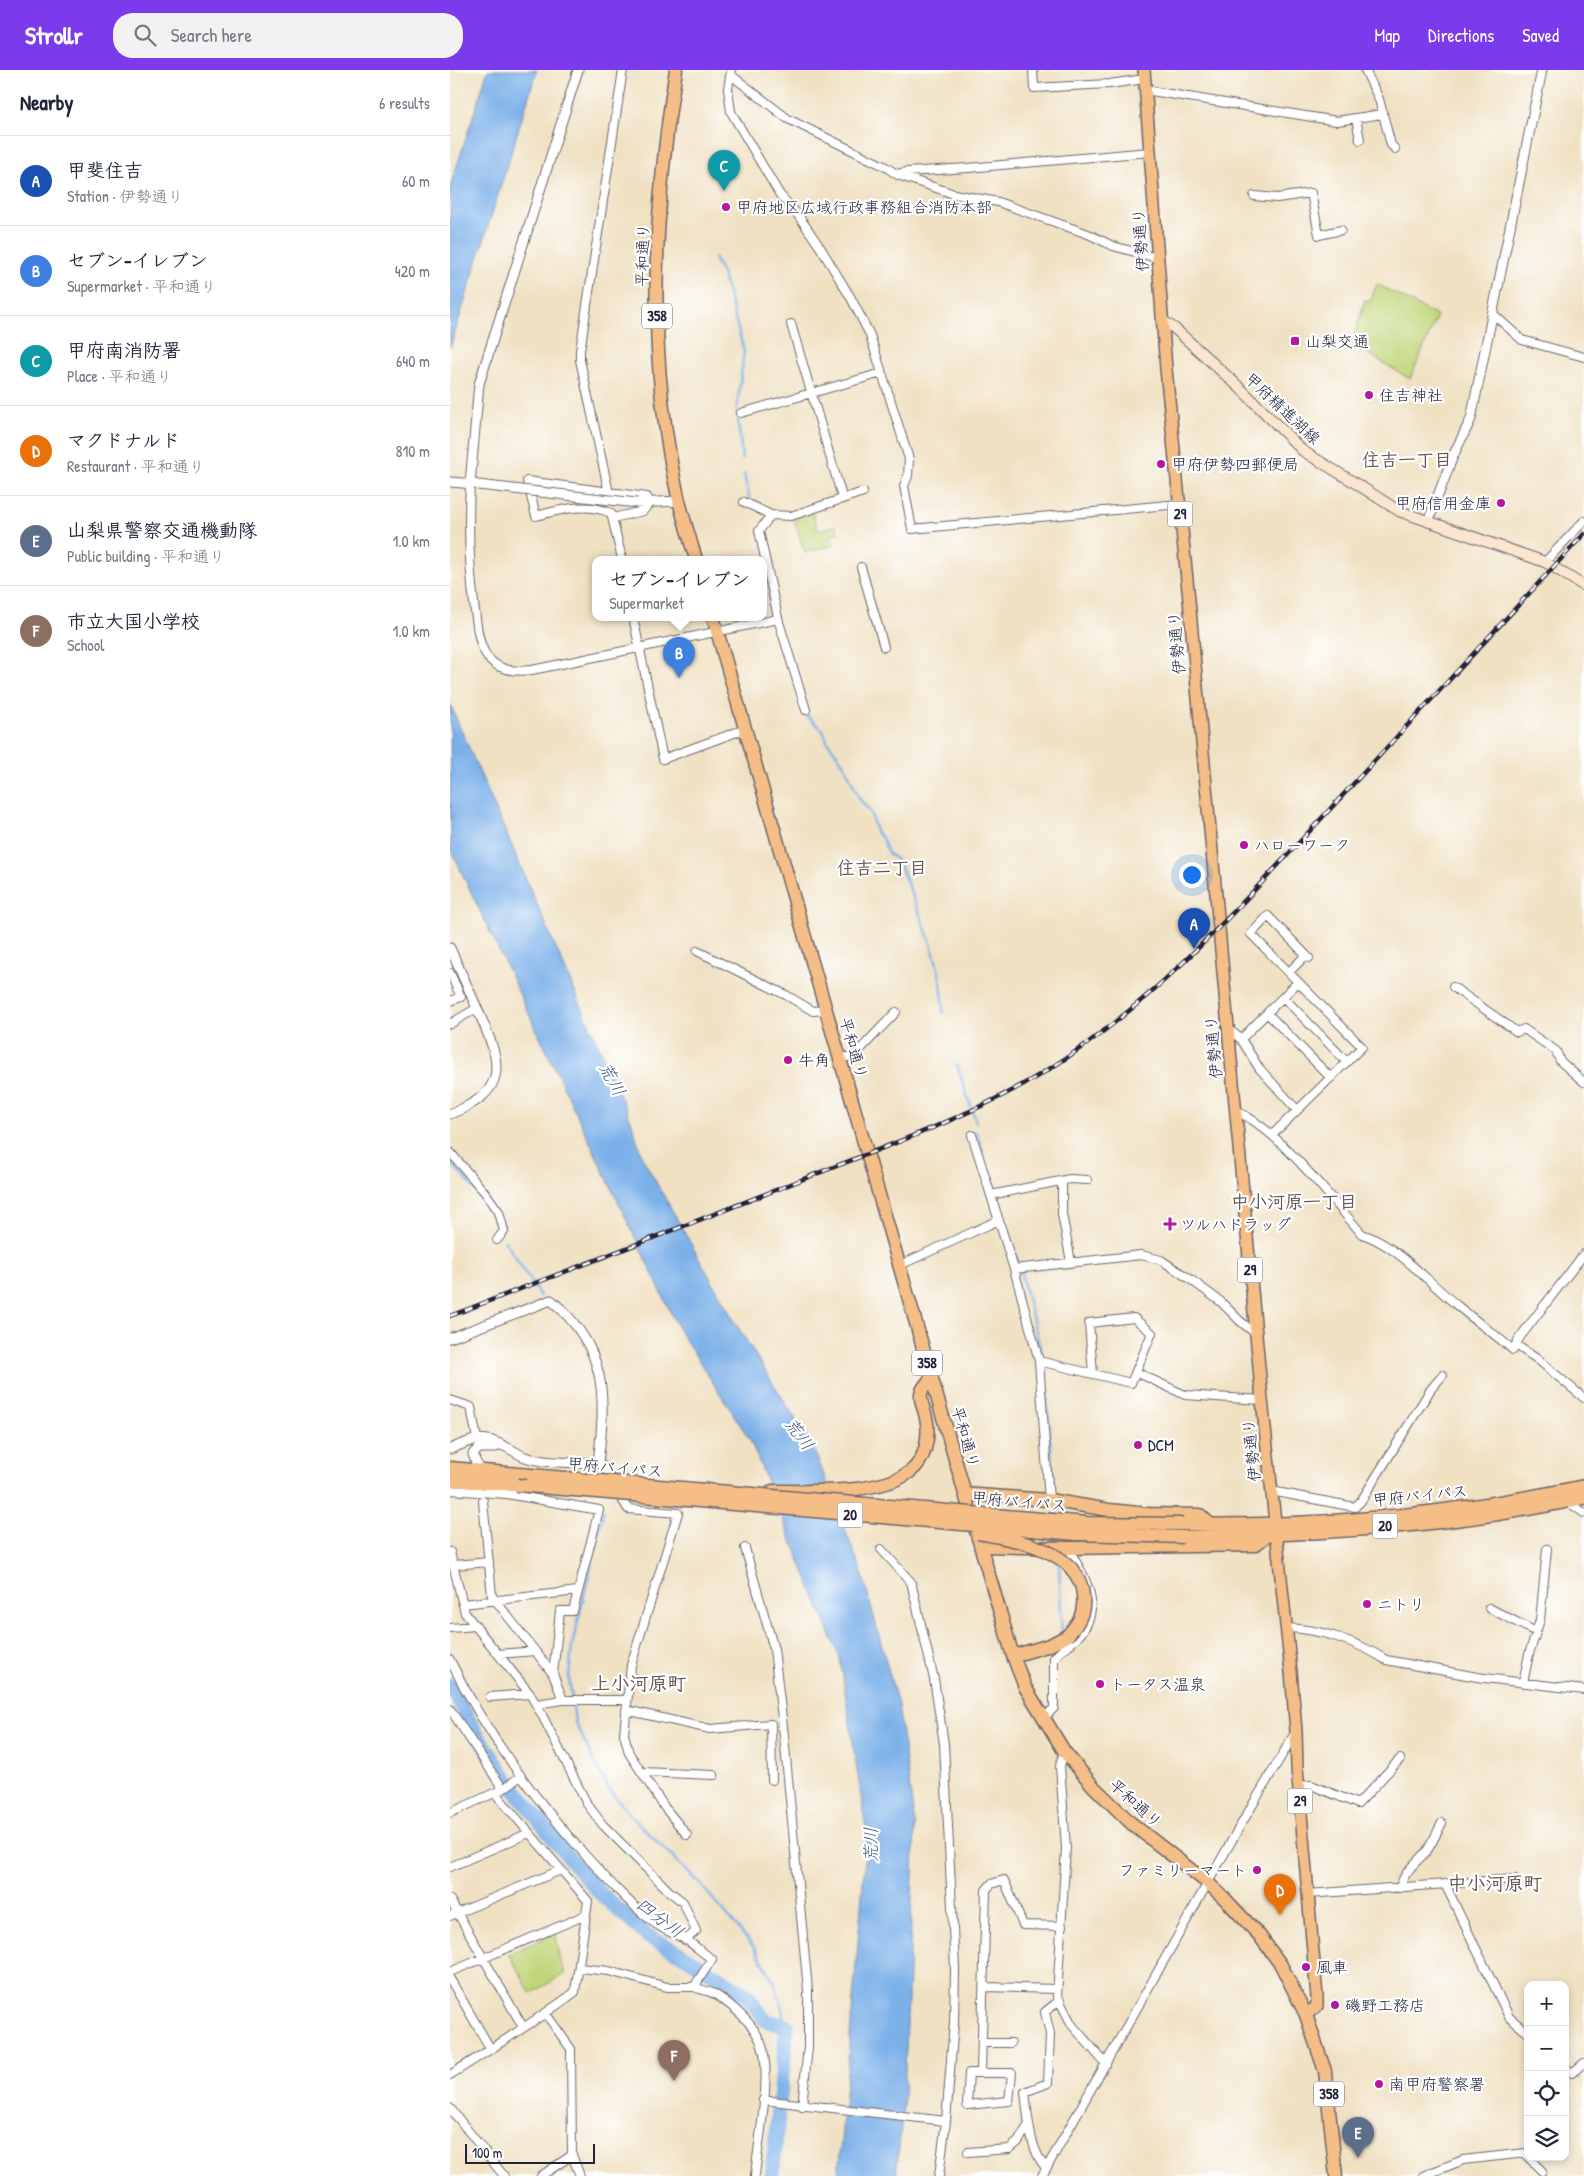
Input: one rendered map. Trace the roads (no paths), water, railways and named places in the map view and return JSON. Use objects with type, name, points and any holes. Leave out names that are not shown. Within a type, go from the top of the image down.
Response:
[{"type":"highway","name":"平和通り","points":[[676,70],[658,237],[656,294],[658,346],[663,411],[679,501],[695,556]]},
{"type":"highway","name":"平和通り","points":[[714,621],[965,1494],[1013,1656],[1025,1687],[1064,1751],[1111,1805],[1132,1824],[1209,1884],[1243,1917],[1281,1965],[1306,2015],[1325,2072],[1336,2176]]},
{"type":"highway","points":[[718,1492],[827,1490],[873,1486],[895,1480],[912,1471],[920,1460],[928,1435],[920,1395],[921,1390],[932,1378]]},
{"type":"highway","name":"甲府バイパス","points":[[450,1468],[1183,1531],[1211,1525],[1272,1532],[1379,1516],[1502,1502],[1584,1486]]},
{"type":"highway","name":"甲府バイパス","points":[[450,1480],[1076,1534],[1183,1531],[1272,1532],[1371,1528],[1489,1515],[1584,1498]]},
{"type":"highway","points":[[965,1494],[1049,1500],[1109,1510],[1200,1515],[1211,1525]]},
{"type":"highway","points":[[874,1517],[884,1524],[948,1529],[1007,1538],[1060,1558],[1077,1574],[1083,1594],[1084,1610],[1078,1625],[1066,1636],[1050,1645],[1013,1656]]},
{"type":"highway","points":[[981,1546],[1068,1548],[1255,1545],[1272,1532]]},
{"type":"main road","name":"伊勢通り","points":[[1145,80],[1157,258],[1179,504],[1272,1491],[1272,1532],[1287,1628],[1296,1731],[1298,1786],[1317,2006],[1306,2015]]},
{"type":"main road","name":"甲府精進湖線","points":[[1163,321],[1174,328],[1239,387],[1303,451],[1399,511],[1545,562],[1584,586]]},
{"type":"street","points":[[578,70],[479,384],[470,484],[469,542],[473,596],[481,642],[490,659],[500,667],[510,672],[520,672],[778,620]]},
{"type":"street","points":[[609,493],[580,360],[580,351],[623,70]]},
{"type":"street","points":[[1033,70],[1034,88],[1145,80],[1337,121],[1382,114]]},
{"type":"street","points":[[1365,70],[1379,98],[1391,145],[1395,149]]},
{"type":"street","points":[[1428,522],[1453,456],[1471,419],[1542,70]]},
{"type":"street","points":[[1157,258],[1113,246],[1088,234],[998,202],[954,194],[896,174],[886,167],[788,119],[731,72],[728,89],[731,112],[780,195],[798,215],[851,298],[870,335],[909,459],[908,476],[904,486],[912,530],[1179,504]]},
{"type":"street","points":[[1356,118],[1360,140]]},
{"type":"street","points":[[896,174],[1150,152]]},
{"type":"street","points":[[1254,196],[1277,198],[1311,193],[1319,236],[1341,230]]},
{"type":"street","points":[[1492,313],[1522,340],[1584,357]]},
{"type":"street","points":[[791,324],[842,497]]},
{"type":"street","points":[[741,413],[882,373]]},
{"type":"street","points":[[621,556],[611,513],[604,510],[577,507],[536,516],[527,481],[647,497],[650,503]]},
{"type":"street","points":[[450,482],[637,503],[679,501]]},
{"type":"street","points":[[744,502],[771,515],[791,516],[842,497],[863,492]]},
{"type":"street","points":[[613,518],[643,511],[650,503]]},
{"type":"street","points":[[764,556],[759,531],[771,515]]},
{"type":"street","points":[[1545,562],[1584,520]]},
{"type":"street","points":[[861,567],[884,647]]},
{"type":"street","points":[[767,568],[778,620],[806,710]]},
{"type":"street","points":[[635,621],[664,759],[745,729]]},
{"type":"street","points":[[1272,1135],[1362,1047],[1251,934],[1268,916],[1308,956],[1289,972]]},
{"type":"street","points":[[450,948],[497,1057],[496,1075],[485,1095],[475,1103],[450,1114]]},
{"type":"street","points":[[697,951],[786,995],[813,1011],[826,1010]]},
{"type":"street","points":[[450,973],[461,997],[450,1001]]},
{"type":"street","points":[[1241,1039],[1298,982]]},
{"type":"street","points":[[1453,988],[1517,1032],[1524,1029],[1556,1051],[1560,1061],[1584,1082]]},
{"type":"street","points":[[1283,998],[1346,1062]]},
{"type":"street","points":[[450,1024],[477,1008]]},
{"type":"street","points":[[839,1057],[853,1057],[896,1012]]},
{"type":"street","points":[[1267,1014],[1331,1078]]},
{"type":"street","points":[[1228,1029],[1241,1039],[1259,1068],[1297,1110]]},
{"type":"street","points":[[1236,1112],[1249,1117],[1272,1135],[1362,1234],[1378,1239],[1397,1251],[1459,1307],[1513,1350],[1584,1254]]},
{"type":"street","points":[[972,1135],[1014,1268],[1039,1361],[1049,1500]]},
{"type":"street","points":[[450,1152],[499,1212],[504,1231],[498,1240]]},
{"type":"street","points":[[991,1195],[1070,1178],[1087,1180]]},
{"type":"street","points":[[1062,1181],[1062,1214],[1071,1262]]},
{"type":"street","points":[[900,1265],[999,1220]]},
{"type":"street","points":[[1014,1268],[1141,1255],[1161,1260],[1221,1302],[1256,1334]]},
{"type":"street","points":[[1575,1265],[1584,1268]]},
{"type":"street","points":[[450,1338],[551,1300],[564,1311],[591,1350],[602,1387],[604,1406],[598,1464]]},
{"type":"street","points":[[1039,1361],[1093,1374],[1131,1383],[1152,1333],[1134,1318],[1089,1323],[1093,1374]]},
{"type":"street","points":[[1516,1345],[1537,1359],[1584,1398]]},
{"type":"street","points":[[1136,1372],[1185,1395],[1262,1400]]},
{"type":"street","points":[[1272,1491],[1355,1507],[1362,1501],[1430,1389],[1444,1375]]},
{"type":"street","points":[[450,1400],[471,1407],[476,1434]]},
{"type":"street","points":[[450,1448],[473,1439],[483,1438],[502,1445],[524,1457],[598,1464],[603,1466],[628,1509],[678,1513],[631,1665],[624,1734],[629,1753],[665,1808],[687,1835]]},
{"type":"street","points":[[482,1471],[476,1463],[473,1454],[479,1448],[492,1448],[502,1445]]},
{"type":"street","points":[[450,1490],[507,1494],[599,1510],[573,1611],[560,1611],[553,1674]]},
{"type":"street","points":[[483,1501],[492,1596],[553,1674],[564,1700]]},
{"type":"street","points":[[1568,1502],[1584,1513]]},
{"type":"street","points":[[745,1548],[774,1649],[784,1736],[808,1990],[808,2048],[802,2106]]},
{"type":"street","points":[[1043,1719],[1054,1708],[1054,1658],[1079,1636],[1090,1612],[1090,1587],[1068,1548]]},
{"type":"street","points":[[881,1549],[911,1582],[934,1679],[944,1744],[955,1969],[954,2023],[946,2122],[939,2176]]},
{"type":"street","points":[[1523,1683],[1529,1654],[1540,1620],[1547,1549]]},
{"type":"street","points":[[450,1552],[466,1612],[530,1694],[587,1804],[603,1825],[670,1892],[683,1902],[696,1931],[685,1940]]},
{"type":"street","points":[[454,1565],[489,1562]]},
{"type":"street","points":[[463,1604],[578,1591]]},
{"type":"street","points":[[1489,1608],[1536,1632]]},
{"type":"street","points":[[450,1628],[476,1626]]},
{"type":"street","points":[[1287,1628],[1302,1628],[1327,1634],[1374,1652],[1386,1660],[1477,1677],[1584,1690]]},
{"type":"street","points":[[498,1654],[535,1651]]},
{"type":"street","points":[[450,1660],[463,1686],[519,1777],[562,1829],[620,1893],[649,1919],[671,1934],[685,1940],[712,1959],[694,1987]]},
{"type":"street","points":[[490,1697],[530,1694]]},
{"type":"street","points":[[536,1704],[564,1700],[627,1700]]},
{"type":"street","points":[[450,1709],[505,1788]]},
{"type":"street","points":[[626,1710],[710,1729],[771,1724],[772,1780]]},
{"type":"street","points":[[1042,2176],[1209,1884],[1236,1833],[1296,1731]]},
{"type":"street","points":[[1064,1751],[1060,1766],[1066,1848],[1057,1989],[1072,2025],[1106,2064]]},
{"type":"street","points":[[1298,1786],[1311,1785],[1358,1804],[1400,1759]]},
{"type":"street","points":[[642,1772],[714,1775]]},
{"type":"street","points":[[450,1813],[505,1788],[519,1777]]},
{"type":"street","points":[[450,2075],[546,2014],[575,1992],[588,1901],[494,1793]]},
{"type":"street","points":[[1400,1888],[1401,1882],[1418,1858],[1426,1852],[1442,1823]]},
{"type":"street","points":[[450,1867],[529,1833]]},
{"type":"street","points":[[454,1915],[561,1870]]},
{"type":"street","points":[[1308,1894],[1515,1879]]},
{"type":"street","points":[[981,2073],[986,1890],[991,1884],[1004,1880],[1023,1925],[1062,1926]]},
{"type":"street","points":[[1445,1884],[1509,2017],[1524,2030]]},
{"type":"street","points":[[450,1900],[454,1915],[483,1958],[523,2027]]},
{"type":"street","points":[[450,1972],[586,1915]]},
{"type":"street","points":[[578,1968],[609,1971],[668,1987],[694,1987],[714,1994],[730,2005],[752,2027],[762,2045],[765,2082],[754,2176]]},
{"type":"street","points":[[450,1979],[490,2048]]},
{"type":"street","points":[[983,1987],[1057,1989]]},
{"type":"street","points":[[1046,2168],[1039,2160],[1029,2124],[1025,2092],[1048,2083],[1050,2034],[1045,2012],[1060,2000]]},
{"type":"street","points":[[546,2014],[571,2049],[572,2154],[580,2176]]},
{"type":"street","points":[[982,2043],[1011,2043]]},
{"type":"street","points":[[1569,2070],[1572,2073],[1584,2063]]},
{"type":"street","points":[[969,2073],[981,2073],[1012,2073],[1009,2101],[967,2105],[969,2073]]},
{"type":"street","points":[[763,2100],[946,2122]]},
{"type":"street","points":[[450,2108],[504,2176]]},
{"type":"street","points":[[968,2152],[1009,2149],[1018,2142],[1029,2124]]},
{"type":"street","points":[[1423,2176],[1463,2160],[1524,2153]]},
{"type":"street","points":[[542,2176],[572,2154]]},
{"type":"street","points":[[1532,2161],[1542,2171]]},
{"type":"water","points":[[488,70],[537,70],[450,348],[450,187]]},
{"type":"water","name":"荒川","points":[[450,704],[632,1123],[642,1157],[736,1324],[813,1447],[862,1573],[898,1705],[915,1825],[904,2096],[896,2176],[838,2176],[867,1836],[840,1658],[750,1440],[679,1330],[451,850]]},
{"type":"waterway","points":[[714,258],[723,275],[744,351],[737,410],[742,459]]},
{"type":"waterway","points":[[744,474],[750,502]]},
{"type":"waterway","points":[[805,714],[823,730],[827,741],[844,764],[860,800],[870,811],[876,832],[882,838],[888,853],[899,862],[934,955],[942,994],[943,1013]]},
{"type":"waterway","points":[[957,1065],[976,1122]]},
{"type":"waterway","points":[[976,1132],[983,1152]]},
{"type":"waterway","points":[[450,1162],[489,1209],[498,1227]]},
{"type":"waterway","points":[[988,1169],[995,1190]]},
{"type":"waterway","points":[[997,1197],[1018,1262],[1043,1359]]},
{"type":"waterway","points":[[505,1241],[540,1296]]},
{"type":"waterway","points":[[1044,1365],[1055,1496]]},
{"type":"waterway","points":[[1055,1504],[1056,1516]]},
{"type":"waterway","points":[[604,1510],[572,1646],[569,1677],[575,1722],[607,1787],[630,1815],[701,1885],[754,1947],[775,1983],[787,2027]]},
{"type":"waterway","points":[[1059,1564],[1062,1632]]},
{"type":"waterway","name":"四分川","points":[[450,1686],[477,1735],[512,1786],[574,1864],[601,1894],[647,1936],[678,1952],[748,1996],[765,2020],[787,2027],[772,2176]]},
{"type":"tunnel","points":[[1049,1500],[1055,1552]]},
{"type":"railway","points":[[450,1316],[931,1129],[1022,1085],[1089,1042],[1160,984],[1225,921],[1584,534]]},
{"type":"place","name":"甲府南消防署","points":[[724,191]]},
{"type":"place","name":"甲府地区広域行政事務組合消防本部","points":[[726,207]]},
{"type":"place","name":"山梨交通","points":[[1295,341]]},
{"type":"place","name":"住吉神社","points":[[1369,395]]},
{"type":"place","name":"甲府伊勢四郵便局","points":[[1161,464]]},
{"type":"place","name":"甲府信用金庫","points":[[1501,503]]},
{"type":"place","name":"セブン-イレブン","points":[[679,678]]},
{"type":"place","name":"ハローワーク","points":[[1244,845]]},
{"type":"place","name":"甲斐住吉","points":[[1194,949]]},
{"type":"place","name":"牛角","points":[[788,1060]]},
{"type":"place","name":"ツルハドラッグ","points":[[1170,1224]]},
{"type":"place","name":"DCM","points":[[1138,1445]]},
{"type":"place","name":"ニトリ","points":[[1367,1604]]},
{"type":"place","name":"トータス温泉","points":[[1100,1684]]},
{"type":"place","name":"ファミリーマート","points":[[1257,1870]]},
{"type":"place","name":"マクドナルド","points":[[1280,1915]]},
{"type":"place","name":"風車","points":[[1306,1967]]},
{"type":"place","name":"磯野工務店","points":[[1335,2005]]},
{"type":"place","name":"市立大国小学校","points":[[674,2081]]},
{"type":"place","name":"南甲府警察署","points":[[1379,2084]]},
{"type":"place","name":"山梨県警察交通機動隊","points":[[1358,2158]]},
{"type":"district","name":"住吉一丁目","points":[[1407,460]]},
{"type":"district","name":"住吉二丁目","points":[[882,868]]},
{"type":"district","name":"中小河原一丁目","points":[[1294,1202]]},
{"type":"district","name":"上小河原町","points":[[639,1683]]},
{"type":"district","name":"中小河原町","points":[[1495,1883]]}]
